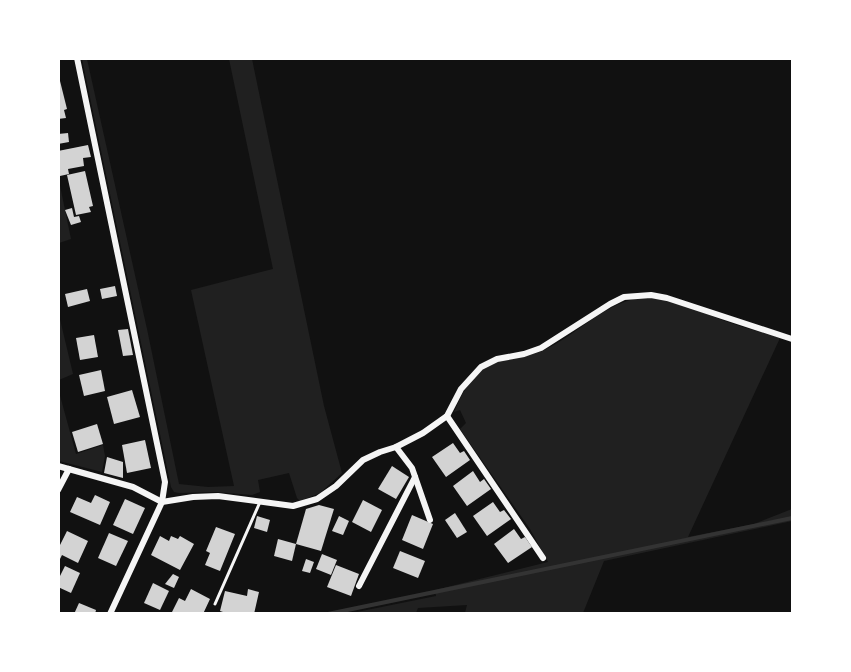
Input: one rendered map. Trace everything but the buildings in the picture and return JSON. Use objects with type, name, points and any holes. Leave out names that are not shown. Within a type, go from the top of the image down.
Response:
[{"type":"street","points":[[77,58],[165,482],[162,502],[110,614]]},
{"type":"street","points":[[58,466],[133,487],[162,502],[218,496],[293,506],[317,499],[336,486],[363,460],[423,433],[447,416],[461,389],[481,367],[497,359],[525,354],[541,348],[624,297],[651,295],[667,298],[792,339]]},
{"type":"street","points":[[447,416],[543,558]]},
{"type":"street","points":[[396,447],[408,462],[415,477],[430,520]]},
{"type":"street","points":[[58,490],[69,469]]},
{"type":"street","points":[[359,586],[415,477]]},
{"type":"lane","points":[[215,603],[261,500]]},
{"type":"shaded area","points":[[82,59],[87,59],[179,484],[208,487],[234,486],[191,290],[273,269],[229,59],[252,59],[324,406],[342,473],[320,493],[300,501],[289,473],[258,480],[260,492],[252,495],[216,492],[179,493],[174,492],[171,487]]},
{"type":"shaded area","points":[[59,181],[71,239],[58,243]]},
{"type":"shaded area","points":[[638,298],[670,301],[729,323],[780,338],[688,537],[754,524],[792,509],[792,521],[604,561],[583,613],[465,613],[467,605],[418,608],[416,613],[347,614],[436,596],[435,590],[548,562],[530,529],[460,429],[466,423],[460,410],[454,412],[470,382],[484,367],[498,361],[542,351],[566,338],[600,314]]},
{"type":"shaded area","points":[[58,311],[73,374],[59,380],[58,380]]},
{"type":"shaded area","points":[[59,392],[76,454],[103,445],[105,456],[102,472],[59,461]]},
{"type":"waterway","points":[[328,614],[792,518]]}]
